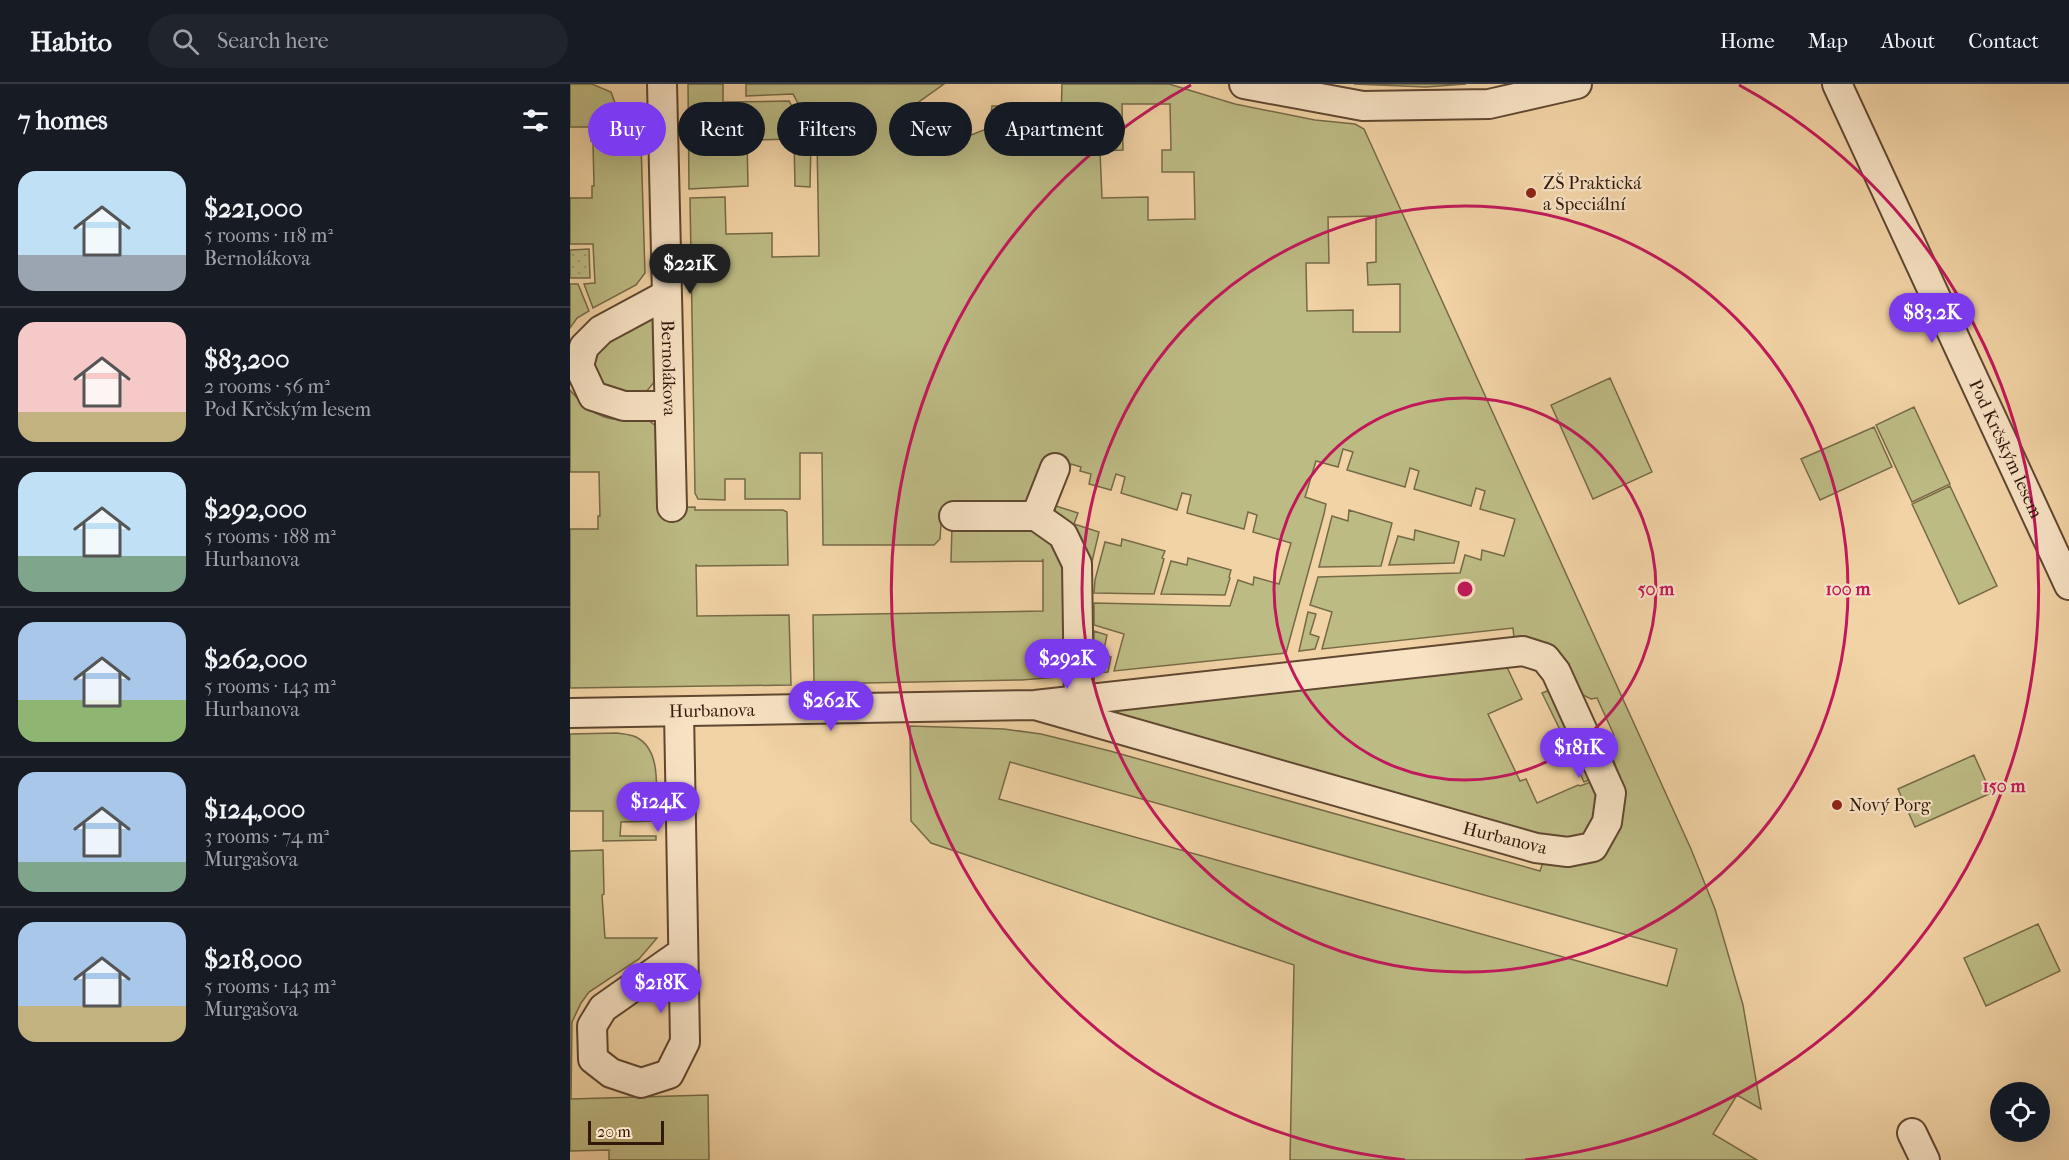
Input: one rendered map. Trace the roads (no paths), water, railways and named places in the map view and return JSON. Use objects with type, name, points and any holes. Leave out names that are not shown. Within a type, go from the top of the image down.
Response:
[{"type":"street","name":"Bernolákova","points":[[662,84],[672,507]]},
{"type":"street","points":[[1244,84],[1363,106],[1489,104],[1577,84]]},
{"type":"street","name":"Pod Krčským lesem","points":[[1837,84],[2069,585]]},
{"type":"street","points":[[666,296],[601,330],[584,347],[579,366],[593,396],[624,406],[669,406]]},
{"type":"street","points":[[1036,516],[1057,475]]},
{"type":"street","points":[[954,516],[1036,516],[1063,535],[1077,564],[1079,700]]},
{"type":"street","name":"Hurbanova","points":[[570,713],[1035,705],[1523,651],[1545,658],[1556,672],[1611,793],[1607,822],[1593,847],[1568,852],[1536,848],[1035,705]]},
{"type":"street","points":[[679,712],[685,1042],[669,1074],[641,1083],[611,1073],[593,1059],[592,1026],[603,1008],[683,952]]},
{"type":"street","points":[[1912,1133],[1925,1160]]},
{"type":"place","name":"ZŠ Praktická a Speciální","points":[[1531,193]]},
{"type":"place","name":"Nový Porg","points":[[1837,805]]}]
